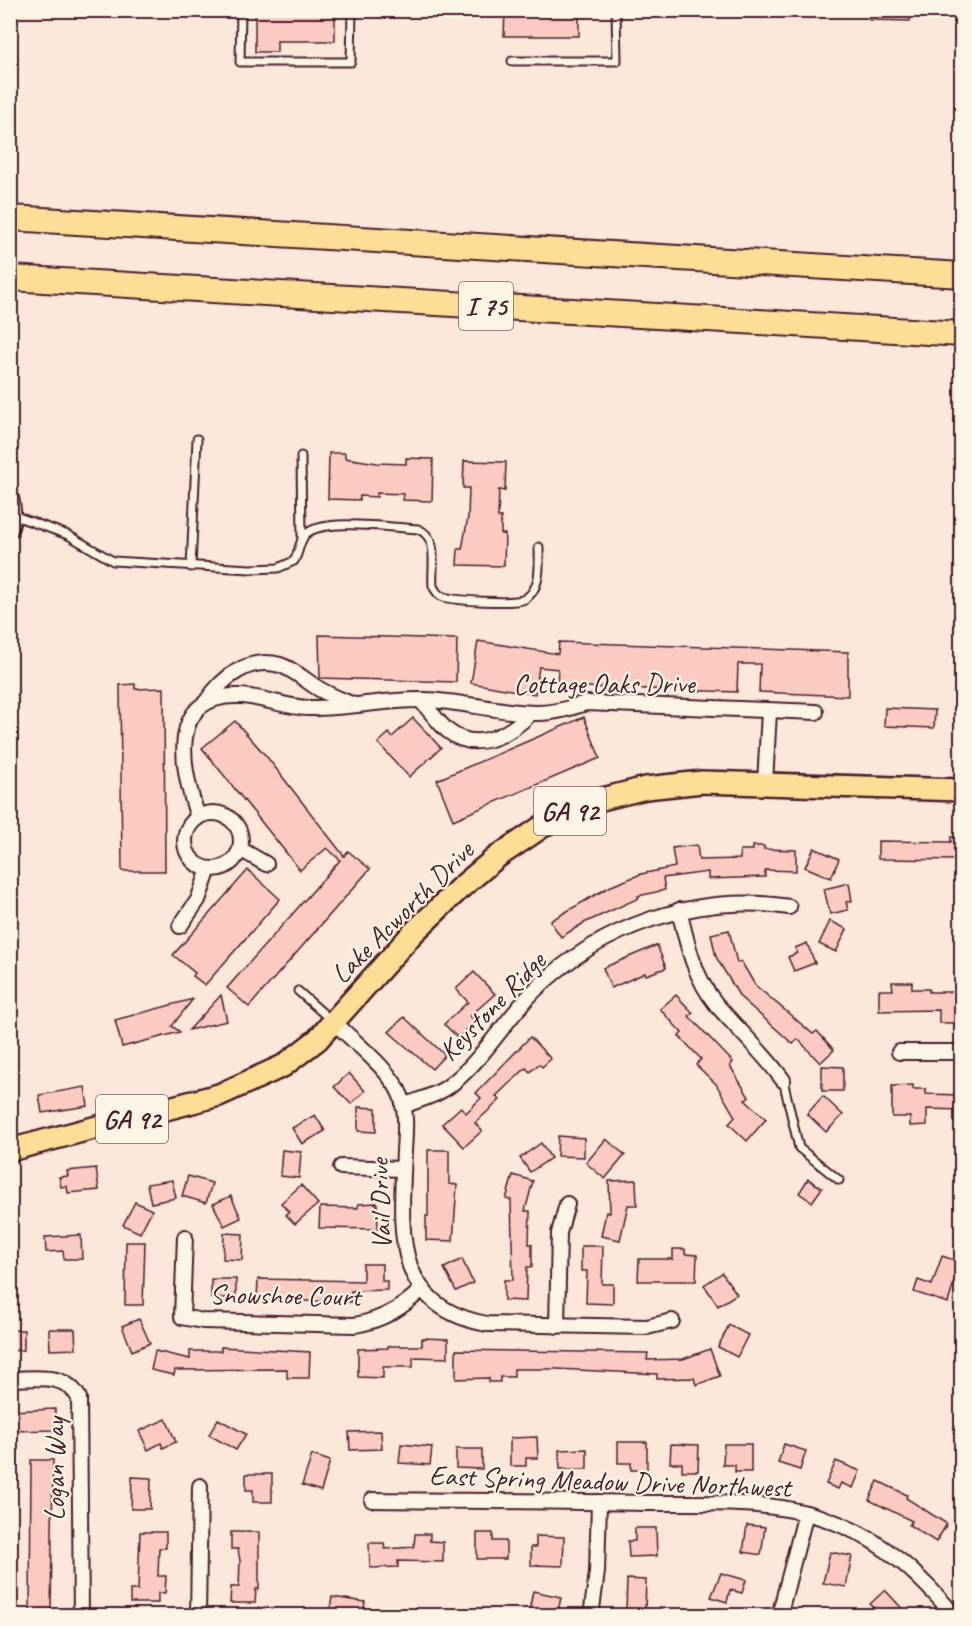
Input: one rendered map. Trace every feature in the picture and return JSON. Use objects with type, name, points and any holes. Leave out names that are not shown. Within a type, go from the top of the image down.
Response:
[{"type":"highway","name":"I 75","points":[[10,218],[962,275]]},
{"type":"highway","name":"I 75","points":[[10,278],[962,334]]},
{"type":"main road","name":"Lake Acworth Drive","points":[[10,1150],[171,1109],[249,1083],[283,1066],[302,1053],[334,1022],[412,933],[459,889],[497,857],[546,824],[598,800],[646,788],[702,782],[962,790]]},
{"type":"street","points":[[198,817],[184,768],[184,733],[192,717],[222,681],[233,673],[261,663],[280,665],[330,696],[357,706]]},
{"type":"street","name":"Cottage Oaks Drive","points":[[205,704],[221,696],[240,696],[304,708],[420,700],[457,702],[531,712],[553,712],[586,703],[769,712],[816,712]]},
{"type":"street","points":[[420,700],[449,732],[480,741],[501,736],[516,727],[531,712]]},
{"type":"street","points":[[765,783],[769,712]]},
{"type":"street","points":[[215,813],[233,821],[241,837],[240,849],[235,859],[226,866],[209,869],[194,861],[186,847],[186,832],[198,817],[215,813]]},
{"type":"street","points":[[240,849],[266,864]]},
{"type":"street","points":[[180,926],[198,900],[209,869]]},
{"type":"street","name":"Keystone Ridge","points":[[403,1106],[449,1086],[534,991],[580,955],[639,924],[680,910],[734,902],[762,903],[789,908]]},
{"type":"street","points":[[680,910],[694,965],[715,1002],[766,1056],[783,1080]]},
{"type":"street","name":"Vail Drive","points":[[334,1022],[397,1089],[403,1106],[403,1245],[414,1280],[422,1290],[450,1313],[466,1320],[487,1324],[647,1327],[672,1321]]},
{"type":"street","points":[[899,1052],[962,1052]]},
{"type":"street","points":[[341,1167],[404,1169]]},
{"type":"street","points":[[557,1326],[558,1233],[567,1204]]},
{"type":"street","name":"Snowshoe Court","points":[[185,1237],[182,1317],[213,1322],[355,1325],[373,1322],[391,1314],[422,1290]]},
{"type":"street","name":"Logan Way","points":[[10,1379],[56,1379],[67,1383],[79,1398],[81,1616]]},
{"type":"street","points":[[198,1616],[200,1486]]},
{"type":"street","name":"East Spring Meadow Drive Northwest","points":[[372,1500],[764,1505],[806,1513],[840,1524],[894,1554],[924,1581],[956,1616]]},
{"type":"street","points":[[591,1616],[597,1572],[599,1502]]},
{"type":"street","points":[[779,1616],[806,1513]]},
{"type":"lane","points":[[241,10],[240,62],[351,62],[351,10]]},
{"type":"lane","points":[[512,61],[617,61],[616,10]]},
{"type":"lane","points":[[191,567],[197,439]]},
{"type":"lane","points":[[18,517],[68,535],[113,561],[191,567],[278,568],[294,561],[302,540],[301,456]]},
{"type":"lane","points":[[10,484],[16,497],[18,517],[10,537]]},
{"type":"lane","points":[[302,540],[314,528],[329,525],[418,529],[427,533],[432,540],[432,580],[436,592],[448,598],[513,602],[524,599],[535,587],[539,569],[539,547]]},
{"type":"lane","points":[[298,991],[334,1022]]},
{"type":"lane","points":[[783,1080],[799,1148],[839,1180]]},
{"type":"building","points":[[255,10],[335,10],[335,41],[277,41],[277,52],[255,52]]},
{"type":"building","points":[[505,10],[579,10],[579,36],[504,36]]},
{"type":"building","points":[[869,10],[910,10],[910,21],[869,20]]},
{"type":"building","points":[[329,453],[345,453],[345,458],[377,463],[406,464],[406,458],[433,459],[432,501],[403,500],[404,494],[377,493],[377,497],[360,496],[360,500],[328,499]]},
{"type":"building","points":[[464,461],[506,462],[505,491],[499,490],[498,517],[501,517],[501,534],[505,534],[504,566],[457,565],[458,549],[462,549],[468,517],[469,488],[463,488]]},
{"type":"building","points":[[319,635],[457,639],[456,682],[320,678]]},
{"type":"building","points":[[478,641],[558,654],[559,642],[848,652],[848,696],[759,692],[760,664],[738,664],[737,692],[557,686],[558,669],[539,667],[535,694],[471,683]]},
{"type":"building","points":[[135,684],[135,689],[164,688],[165,871],[122,871],[120,685]]},
{"type":"building","points":[[885,708],[935,710],[934,728],[884,726]]},
{"type":"building","points":[[584,717],[600,758],[453,820],[437,780]]},
{"type":"building","points":[[413,718],[441,748],[409,777],[378,743],[389,733],[392,737]]},
{"type":"building","points":[[235,721],[267,757],[344,856],[348,851],[370,869],[249,1007],[227,988],[340,860],[327,848],[300,870],[202,748]]},
{"type":"building","points":[[951,837],[962,837],[962,860],[878,859],[878,841],[951,842]]},
{"type":"building","points":[[697,845],[699,860],[740,859],[740,850],[753,850],[753,846],[764,846],[764,849],[796,850],[796,871],[765,870],[765,877],[708,879],[708,872],[663,878],[665,890],[638,896],[639,898],[584,923],[561,937],[550,921],[609,887],[641,874],[675,867],[672,848]]},
{"type":"building","points":[[814,848],[839,859],[831,878],[805,867]]},
{"type":"building","points":[[248,870],[280,899],[205,985],[193,976],[195,973],[173,955]]},
{"type":"building","points":[[849,883],[852,901],[846,902],[848,910],[830,914],[824,889]]},
{"type":"building","points":[[830,921],[847,929],[836,952],[819,944]]},
{"type":"building","points":[[729,930],[737,963],[741,961],[755,985],[813,1034],[817,1031],[834,1050],[820,1063],[798,1039],[793,1044],[740,997],[716,957],[711,934]]},
{"type":"building","points":[[807,943],[815,963],[794,971],[788,957],[797,953],[795,948]]},
{"type":"building","points":[[657,945],[666,968],[646,975],[645,973],[611,988],[603,968]]},
{"type":"building","points":[[474,972],[495,994],[470,1016],[475,1021],[458,1038],[444,1024],[468,1002],[456,989]]},
{"type":"building","points":[[892,982],[912,982],[912,989],[929,989],[929,992],[961,992],[962,1023],[939,1023],[939,1010],[879,1011],[879,990],[893,990]]},
{"type":"building","points":[[221,995],[227,1021],[189,1030]]},
{"type":"building","points":[[676,995],[693,1013],[689,1016],[733,1062],[730,1066],[749,1097],[745,1100],[766,1119],[747,1141],[729,1124],[735,1117],[716,1084],[696,1065],[701,1059],[679,1036],[682,1033],[660,1009]]},
{"type":"building","points":[[193,999],[172,1026],[180,1032],[122,1047],[115,1020]]},
{"type":"building","points":[[404,1017],[445,1055],[432,1069],[389,1032]]},
{"type":"building","points":[[530,1037],[551,1059],[542,1067],[539,1064],[530,1072],[526,1068],[496,1096],[500,1100],[475,1123],[482,1131],[464,1147],[442,1124],[461,1107],[466,1113],[481,1098],[476,1093]]},
{"type":"building","points":[[822,1066],[843,1067],[843,1091],[822,1091]]},
{"type":"building","points":[[349,1073],[365,1091],[351,1104],[334,1087]]},
{"type":"building","points":[[913,1085],[913,1089],[926,1089],[926,1094],[962,1095],[962,1110],[927,1109],[927,1125],[910,1126],[910,1117],[892,1117],[892,1086]]},
{"type":"building","points":[[85,1087],[88,1106],[42,1113],[39,1095]]},
{"type":"building","points":[[823,1096],[843,1115],[826,1132],[807,1114]]},
{"type":"building","points":[[358,1107],[376,1108],[376,1132],[358,1131]]},
{"type":"building","points":[[315,1115],[325,1131],[302,1144],[292,1128]]},
{"type":"building","points":[[558,1136],[584,1138],[584,1157],[557,1156]]},
{"type":"building","points":[[606,1139],[625,1155],[605,1179],[586,1163]]},
{"type":"building","points":[[541,1143],[551,1158],[530,1172],[520,1158]]},
{"type":"building","points":[[282,1150],[301,1152],[299,1178],[280,1176]]},
{"type":"building","points":[[428,1150],[449,1150],[449,1184],[457,1185],[453,1241],[426,1240]]},
{"type":"building","points":[[96,1168],[99,1190],[68,1193],[67,1186],[61,1187],[59,1177],[68,1176],[67,1171]]},
{"type":"building","points":[[513,1175],[533,1181],[525,1211],[530,1211],[529,1244],[532,1244],[532,1267],[527,1267],[526,1301],[504,1300],[504,1280],[513,1280],[511,1200],[506,1199]]},
{"type":"building","points":[[188,1176],[212,1183],[206,1203],[182,1196]]},
{"type":"building","points":[[808,1179],[822,1188],[812,1202],[799,1193]]},
{"type":"building","points":[[172,1180],[176,1198],[151,1203],[147,1184]]},
{"type":"building","points":[[636,1180],[637,1205],[628,1205],[620,1240],[601,1236],[606,1212],[610,1213],[609,1181]]},
{"type":"building","points":[[301,1185],[318,1204],[295,1224],[286,1215],[289,1212],[281,1203]]},
{"type":"building","points":[[231,1196],[241,1218],[224,1226],[213,1204]]},
{"type":"building","points":[[135,1202],[152,1210],[140,1233],[123,1225]]},
{"type":"building","points":[[377,1203],[378,1229],[319,1228],[320,1207],[358,1208],[358,1204]]},
{"type":"building","points":[[224,1233],[243,1234],[242,1260],[223,1259]]},
{"type":"building","points":[[81,1235],[82,1259],[64,1259],[63,1251],[46,1252],[45,1237]]},
{"type":"building","points":[[126,1242],[145,1242],[143,1305],[125,1305]]},
{"type":"building","points":[[581,1246],[603,1246],[602,1284],[613,1284],[613,1304],[586,1303],[587,1271],[581,1271]]},
{"type":"building","points":[[673,1249],[685,1249],[685,1254],[697,1255],[696,1281],[638,1281],[639,1259],[673,1259]]},
{"type":"building","points":[[942,1256],[960,1262],[948,1303],[914,1292],[918,1280],[932,1285]]},
{"type":"building","points":[[462,1259],[473,1283],[456,1291],[444,1268]]},
{"type":"building","points":[[363,1264],[382,1264],[382,1281],[387,1281],[387,1290],[351,1291],[351,1302],[257,1300],[258,1279],[363,1281]]},
{"type":"building","points":[[722,1273],[737,1294],[718,1306],[704,1285]]},
{"type":"building","points":[[211,1279],[236,1279],[236,1298],[211,1298]]},
{"type":"building","points":[[139,1319],[150,1343],[132,1351],[122,1326]]},
{"type":"building","points":[[729,1325],[748,1335],[737,1357],[718,1347]]},
{"type":"building","points":[[49,1329],[75,1329],[76,1349],[50,1350]]},
{"type":"building","points":[[10,1330],[24,1330],[24,1350],[10,1351]]},
{"type":"building","points":[[422,1338],[448,1339],[448,1358],[413,1357],[413,1367],[383,1367],[383,1378],[358,1377],[358,1349],[422,1346]]},
{"type":"building","points":[[221,1347],[310,1352],[309,1378],[287,1378],[287,1369],[175,1370],[174,1375],[151,1370],[155,1351],[190,1359],[190,1351],[221,1351]]},
{"type":"building","points":[[710,1349],[720,1376],[696,1385],[694,1378],[657,1379],[657,1374],[557,1369],[514,1369],[514,1377],[500,1377],[500,1382],[489,1382],[489,1378],[456,1379],[456,1350],[648,1353],[647,1360],[683,1359]]},
{"type":"building","points":[[55,1409],[55,1430],[10,1431],[10,1411]]},
{"type":"building","points":[[166,1419],[176,1442],[163,1448],[161,1443],[148,1450],[139,1431]]},
{"type":"building","points":[[218,1419],[246,1434],[236,1450],[209,1435]]},
{"type":"building","points":[[381,1431],[382,1449],[350,1450],[349,1432]]},
{"type":"building","points":[[537,1437],[538,1458],[526,1458],[526,1466],[510,1466],[510,1438]]},
{"type":"building","points":[[618,1442],[647,1442],[647,1470],[631,1470],[631,1463],[618,1463]]},
{"type":"building","points":[[401,1444],[432,1447],[430,1465],[399,1463]]},
{"type":"building","points":[[671,1444],[699,1445],[698,1471],[682,1471],[682,1463],[670,1463]]},
{"type":"building","points":[[724,1444],[751,1444],[751,1472],[735,1472],[735,1465],[723,1465]]},
{"type":"building","points":[[784,1444],[806,1451],[800,1470],[778,1463]]},
{"type":"building","points":[[456,1449],[482,1449],[482,1469],[456,1468]]},
{"type":"building","points":[[587,1449],[587,1469],[560,1469],[559,1450]]},
{"type":"building","points":[[312,1455],[330,1461],[321,1491],[302,1485]]},
{"type":"building","points":[[31,1460],[53,1460],[51,1616],[30,1616]]},
{"type":"building","points":[[836,1461],[860,1471],[853,1488],[841,1483],[838,1489],[826,1484]]},
{"type":"building","points":[[246,1474],[272,1474],[272,1502],[253,1502],[253,1490],[246,1490]]},
{"type":"building","points":[[132,1477],[151,1478],[150,1509],[131,1509]]},
{"type":"building","points":[[878,1481],[907,1495],[906,1498],[947,1524],[936,1542],[909,1525],[912,1521],[869,1500]]},
{"type":"building","points":[[747,1525],[765,1527],[761,1555],[743,1552]]},
{"type":"building","points":[[635,1528],[656,1528],[657,1556],[629,1557],[628,1541],[635,1541]]},
{"type":"building","points":[[140,1532],[166,1532],[166,1548],[159,1548],[158,1576],[166,1576],[165,1593],[158,1593],[158,1603],[130,1603],[130,1590],[138,1590]]},
{"type":"building","points":[[231,1532],[259,1532],[259,1589],[256,1589],[255,1603],[230,1603],[231,1587],[239,1587],[240,1561],[238,1549],[231,1549]]},
{"type":"building","points":[[477,1533],[493,1533],[493,1541],[506,1541],[506,1559],[477,1559]]},
{"type":"building","points":[[415,1534],[430,1534],[430,1541],[443,1542],[443,1562],[398,1561],[398,1567],[370,1568],[369,1543],[384,1543],[385,1549],[414,1547]]},
{"type":"building","points":[[536,1536],[564,1537],[563,1566],[531,1565],[531,1547],[536,1547]]},
{"type":"building","points":[[830,1552],[852,1556],[846,1587],[823,1583]]},
{"type":"building","points":[[721,1573],[746,1580],[742,1593],[730,1590],[727,1602],[711,1597]]},
{"type":"building","points":[[627,1579],[646,1580],[645,1611],[626,1611]]},
{"type":"building","points":[[885,1590],[909,1616],[881,1616],[870,1604]]},
{"type":"building","points":[[533,1591],[561,1597],[558,1613],[528,1616]]},
{"type":"building","points":[[332,1597],[365,1602],[363,1616],[329,1616]]}]
